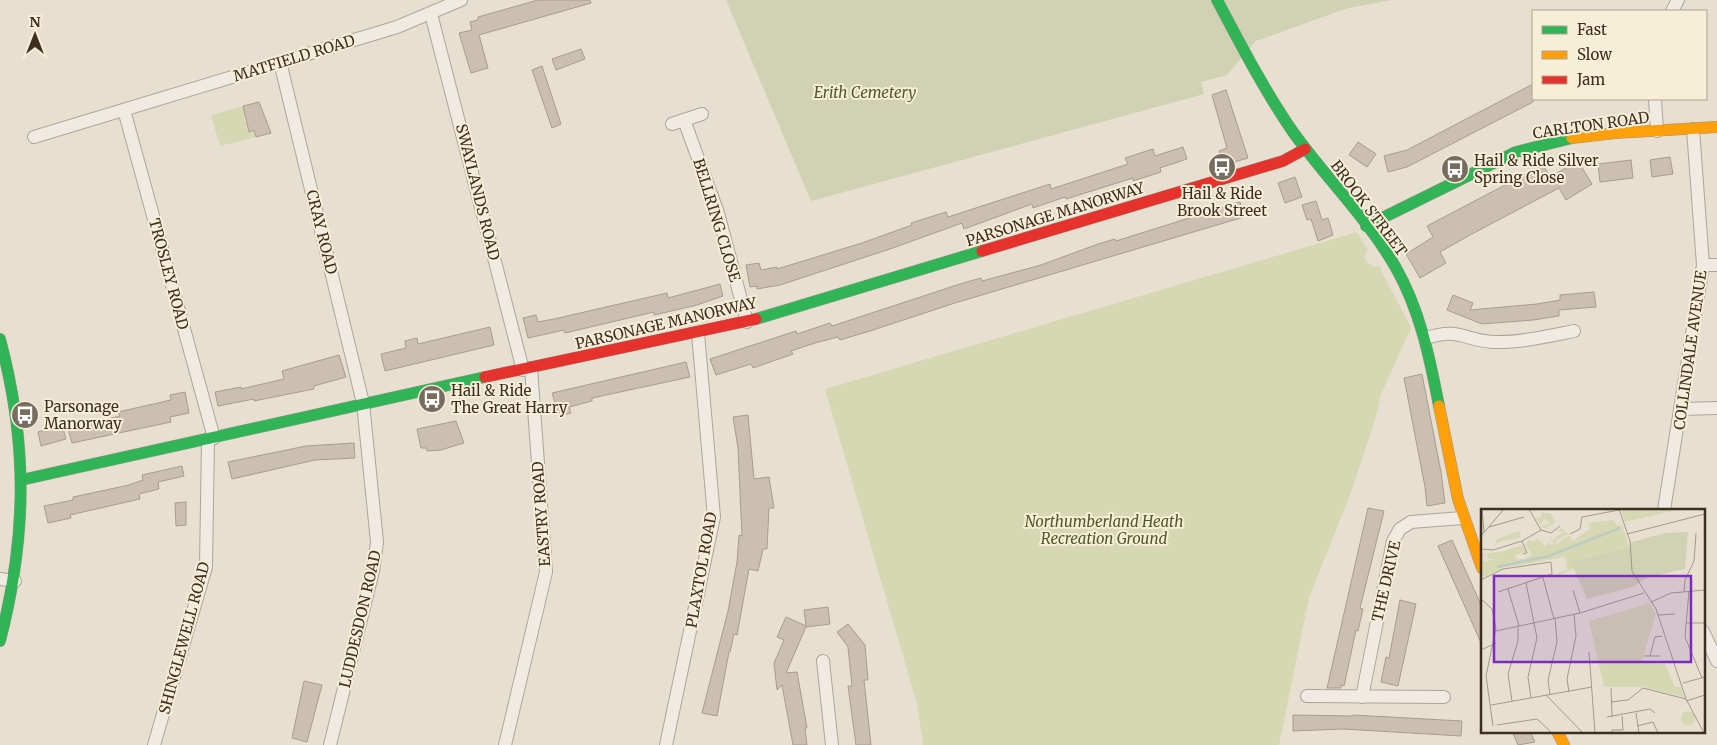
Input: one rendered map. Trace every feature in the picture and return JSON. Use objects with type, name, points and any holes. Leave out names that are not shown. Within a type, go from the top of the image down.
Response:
[{"type":"street","name":"MATFIELD ROAD","points":[[34,137],[397,27],[461,0]]},
{"type":"street","name":"BROOK STREET","points":[[1217,0],[1257,75],[1305,149],[1366,226],[1399,273],[1426,338],[1462,518],[1481,566]]},
{"type":"street","name":"SWAYLANDS ROAD","points":[[431,14],[527,369]]},
{"type":"street","name":"CRAY ROAD","points":[[280,62],[363,403]]},
{"type":"street","points":[[1655,100],[1657,131]]},
{"type":"street","name":"TROSLEY ROAD","points":[[124,110],[211,438]]},
{"type":"street","name":"BELLRING CLOSE","points":[[702,114],[678,122],[718,213],[747,322]]},
{"type":"street","name":"CARLTON ROAD","points":[[1366,226],[1516,152],[1538,144],[1657,131],[1717,127]]},
{"type":"street","name":"COLLINDALE AVENUE","points":[[1664,509],[1682,409],[1703,265],[1693,129]]},
{"type":"street","name":"PARSONAGE MANORWAY","points":[[21,480],[363,403],[747,322],[1283,161],[1305,149]]},
{"type":"street","points":[[1703,265],[1717,265]]},
{"type":"street","points":[[1426,338],[1443,332],[1456,332],[1472,338],[1503,341],[1574,332]]},
{"type":"street","name":"PLAXTOL ROAD","points":[[666,745],[714,517],[698,333]]},
{"type":"street","points":[[0,339],[15,402],[21,454],[21,524],[15,581],[0,641]]},
{"type":"street","name":"EASTRY ROAD","points":[[505,745],[546,572],[527,369]]},
{"type":"street","name":"LUDDESDON ROAD","points":[[330,745],[373,571],[377,542],[363,403]]},
{"type":"street","points":[[1682,409],[1717,408]]},
{"type":"street","name":"SHINGLEWELL ROAD","points":[[154,745],[206,567],[211,438]]},
{"type":"street","name":"THE DRIVE","points":[[1362,697],[1394,541],[1400,529],[1411,522],[1462,518]]},
{"type":"street","points":[[0,579],[15,581]]},
{"type":"street","points":[[1704,633],[1717,660]]},
{"type":"street","points":[[823,661],[832,745]]},
{"type":"street","points":[[1307,696],[1444,697]]},
{"type":"street","points":[[1558,732],[1564,745]]},
{"type":"green space","name":"Erith Cemetery","points":[[726,0],[1392,0],[1348,8],[1256,41],[1227,75],[1201,82],[1204,94],[811,201]]},
{"type":"green space","points":[[243,106],[246,117],[244,118],[245,122],[264,117],[268,121],[247,127],[249,132],[254,130],[256,137],[220,146],[211,115]]},
{"type":"green space","name":"Northumberland Heath Recreation Ground","points":[[1357,232],[1368,250],[1364,256],[1367,262],[1375,267],[1379,266],[1411,328],[1381,394],[1375,420],[1350,495],[1309,598],[1279,745],[923,745],[917,704],[825,389]]},
{"type":"building","points":[[538,0],[590,0],[591,3],[479,35],[488,68],[471,73],[459,33],[472,30],[470,22],[478,20],[478,17]]},
{"type":"building","points":[[581,49],[585,59],[556,70],[552,59]]},
{"type":"building","points":[[542,66],[561,124],[552,128],[532,70]]},
{"type":"building","points":[[1532,85],[1533,102],[1407,167],[1388,172],[1384,156],[1407,150]]},
{"type":"building","points":[[1226,90],[1248,158],[1224,165],[1219,151],[1227,148],[1212,95]]},
{"type":"building","points":[[259,102],[271,133],[256,137],[254,130],[249,132],[243,106]]},
{"type":"building","points":[[1358,142],[1376,154],[1367,167],[1349,155]]},
{"type":"building","points":[[1183,147],[1187,159],[1160,168],[1161,172],[1133,181],[1133,178],[1066,199],[1065,197],[1033,208],[1032,204],[964,229],[962,223],[780,285],[757,289],[757,286],[750,287],[746,265],[759,263],[761,270],[777,267],[777,269],[862,243],[912,225],[911,223],[946,212],[948,217],[1050,184],[1051,189],[1128,164],[1125,158],[1153,149],[1155,156]]},
{"type":"building","points":[[1670,157],[1673,174],[1652,177],[1650,160]]},
{"type":"building","points":[[1631,160],[1633,178],[1600,182],[1598,164]]},
{"type":"building","points":[[1578,161],[1592,184],[1566,200],[1559,188],[1470,235],[1440,252],[1446,263],[1420,278],[1406,254],[1433,237],[1427,226],[1543,165],[1550,177]]},
{"type":"building","points":[[1295,177],[1302,197],[1285,203],[1278,183]]},
{"type":"building","points":[[1316,201],[1322,220],[1328,218],[1333,235],[1318,241],[1311,219],[1307,220],[1302,205]]},
{"type":"building","points":[[1240,202],[1244,217],[955,303],[840,340],[838,337],[815,343],[791,351],[793,354],[753,368],[751,364],[716,375],[710,359],[796,331],[797,334],[830,323],[832,326],[981,278],[982,281],[1041,265],[1098,244],[1115,239],[1116,241]]},
{"type":"building","points":[[720,284],[723,296],[697,305],[654,315],[654,312],[565,333],[564,330],[528,338],[523,318],[536,315],[538,322],[667,293],[668,298]]},
{"type":"building","points":[[1594,292],[1596,307],[1559,310],[1559,316],[1533,320],[1482,324],[1447,310],[1453,295],[1473,303],[1470,310],[1537,304],[1560,300],[1560,295]]},
{"type":"building","points":[[490,327],[494,345],[385,371],[381,354],[406,348],[405,341],[417,338],[418,344]]},
{"type":"building","points":[[339,355],[346,377],[314,386],[314,389],[218,406],[215,392],[241,387],[241,389],[284,379],[282,371]]},
{"type":"building","points":[[686,362],[690,377],[592,398],[592,401],[569,407],[571,413],[559,416],[552,393]]},
{"type":"building","points":[[1422,374],[1441,472],[1445,503],[1427,506],[1404,378]]},
{"type":"building","points":[[185,392],[189,413],[170,417],[171,422],[72,443],[68,429],[120,416],[118,412],[171,400],[170,395]]},
{"type":"building","points":[[748,415],[754,479],[769,477],[774,508],[769,508],[767,549],[763,549],[758,571],[749,569],[737,635],[734,634],[729,652],[717,716],[702,713],[728,611],[737,562],[739,535],[742,536],[738,448],[733,417]]},
{"type":"building","points":[[456,421],[464,443],[441,450],[427,451],[426,448],[421,448],[417,429]]},
{"type":"building","points":[[62,425],[66,439],[41,446],[38,432]]},
{"type":"building","points":[[354,443],[355,458],[315,460],[232,479],[228,462],[306,446]]},
{"type":"building","points":[[182,466],[184,476],[158,482],[159,489],[139,494],[140,499],[70,515],[71,518],[48,523],[44,506],[73,500],[73,497],[129,485],[143,480],[142,475]]},
{"type":"building","points":[[186,502],[186,525],[176,526],[175,503]]},
{"type":"building","points":[[1368,508],[1384,511],[1360,608],[1363,609],[1358,631],[1356,630],[1344,686],[1341,685],[1341,688],[1327,688]]},
{"type":"building","points":[[1452,540],[1481,605],[1481,643],[1438,546]]},
{"type":"building","points":[[1400,600],[1416,604],[1398,686],[1381,682],[1386,657],[1389,658]]},
{"type":"building","points":[[828,607],[830,624],[806,627],[786,673],[797,672],[807,728],[805,728],[807,745],[793,745],[782,685],[777,690],[774,663],[784,640],[777,637],[786,617],[806,626],[804,610]]},
{"type":"building","points":[[848,624],[865,645],[868,680],[864,680],[871,745],[856,745],[848,686],[852,686],[848,647],[837,632]]},
{"type":"building","points":[[304,681],[322,685],[307,742],[292,738]]},
{"type":"building","points":[[1293,715],[1353,715],[1462,721],[1461,736],[1343,729],[1293,731]]},
{"type":"building","points":[[1512,732],[1530,732],[1535,742],[1518,745]]},
{"type":"traffic: fast","points":[[1217,0],[1282,116],[1373,233],[1396,268],[1418,318],[1428,353],[1439,406]]},
{"type":"traffic: fast","points":[[1366,226],[1516,152],[1572,138]]},
{"type":"traffic: fast","points":[[756,319],[982,251]]},
{"type":"traffic: fast","points":[[0,339],[16,416],[21,490],[15,564],[0,641]]},
{"type":"traffic: fast","points":[[21,480],[485,377]]},
{"type":"traffic: slow","points":[[1572,138],[1615,133],[1717,127]]},
{"type":"traffic: slow","points":[[1439,406],[1458,499],[1481,565]]},
{"type":"traffic: slow","points":[[1558,732],[1564,745]]},
{"type":"traffic: jam","points":[[982,251],[1283,161],[1305,149]]},
{"type":"traffic: jam","points":[[485,377],[756,319]]},
{"type":"place","name":"Hail & Ride Brook Street","points":[[1222,167]]},
{"type":"place","name":"Hail & Ride Silver Spring Close","points":[[1455,169]]},
{"type":"place","name":"Hail & Ride The Great Harry","points":[[432,399]]},
{"type":"place","name":"Parsonage Manorway","points":[[25,415]]}]
